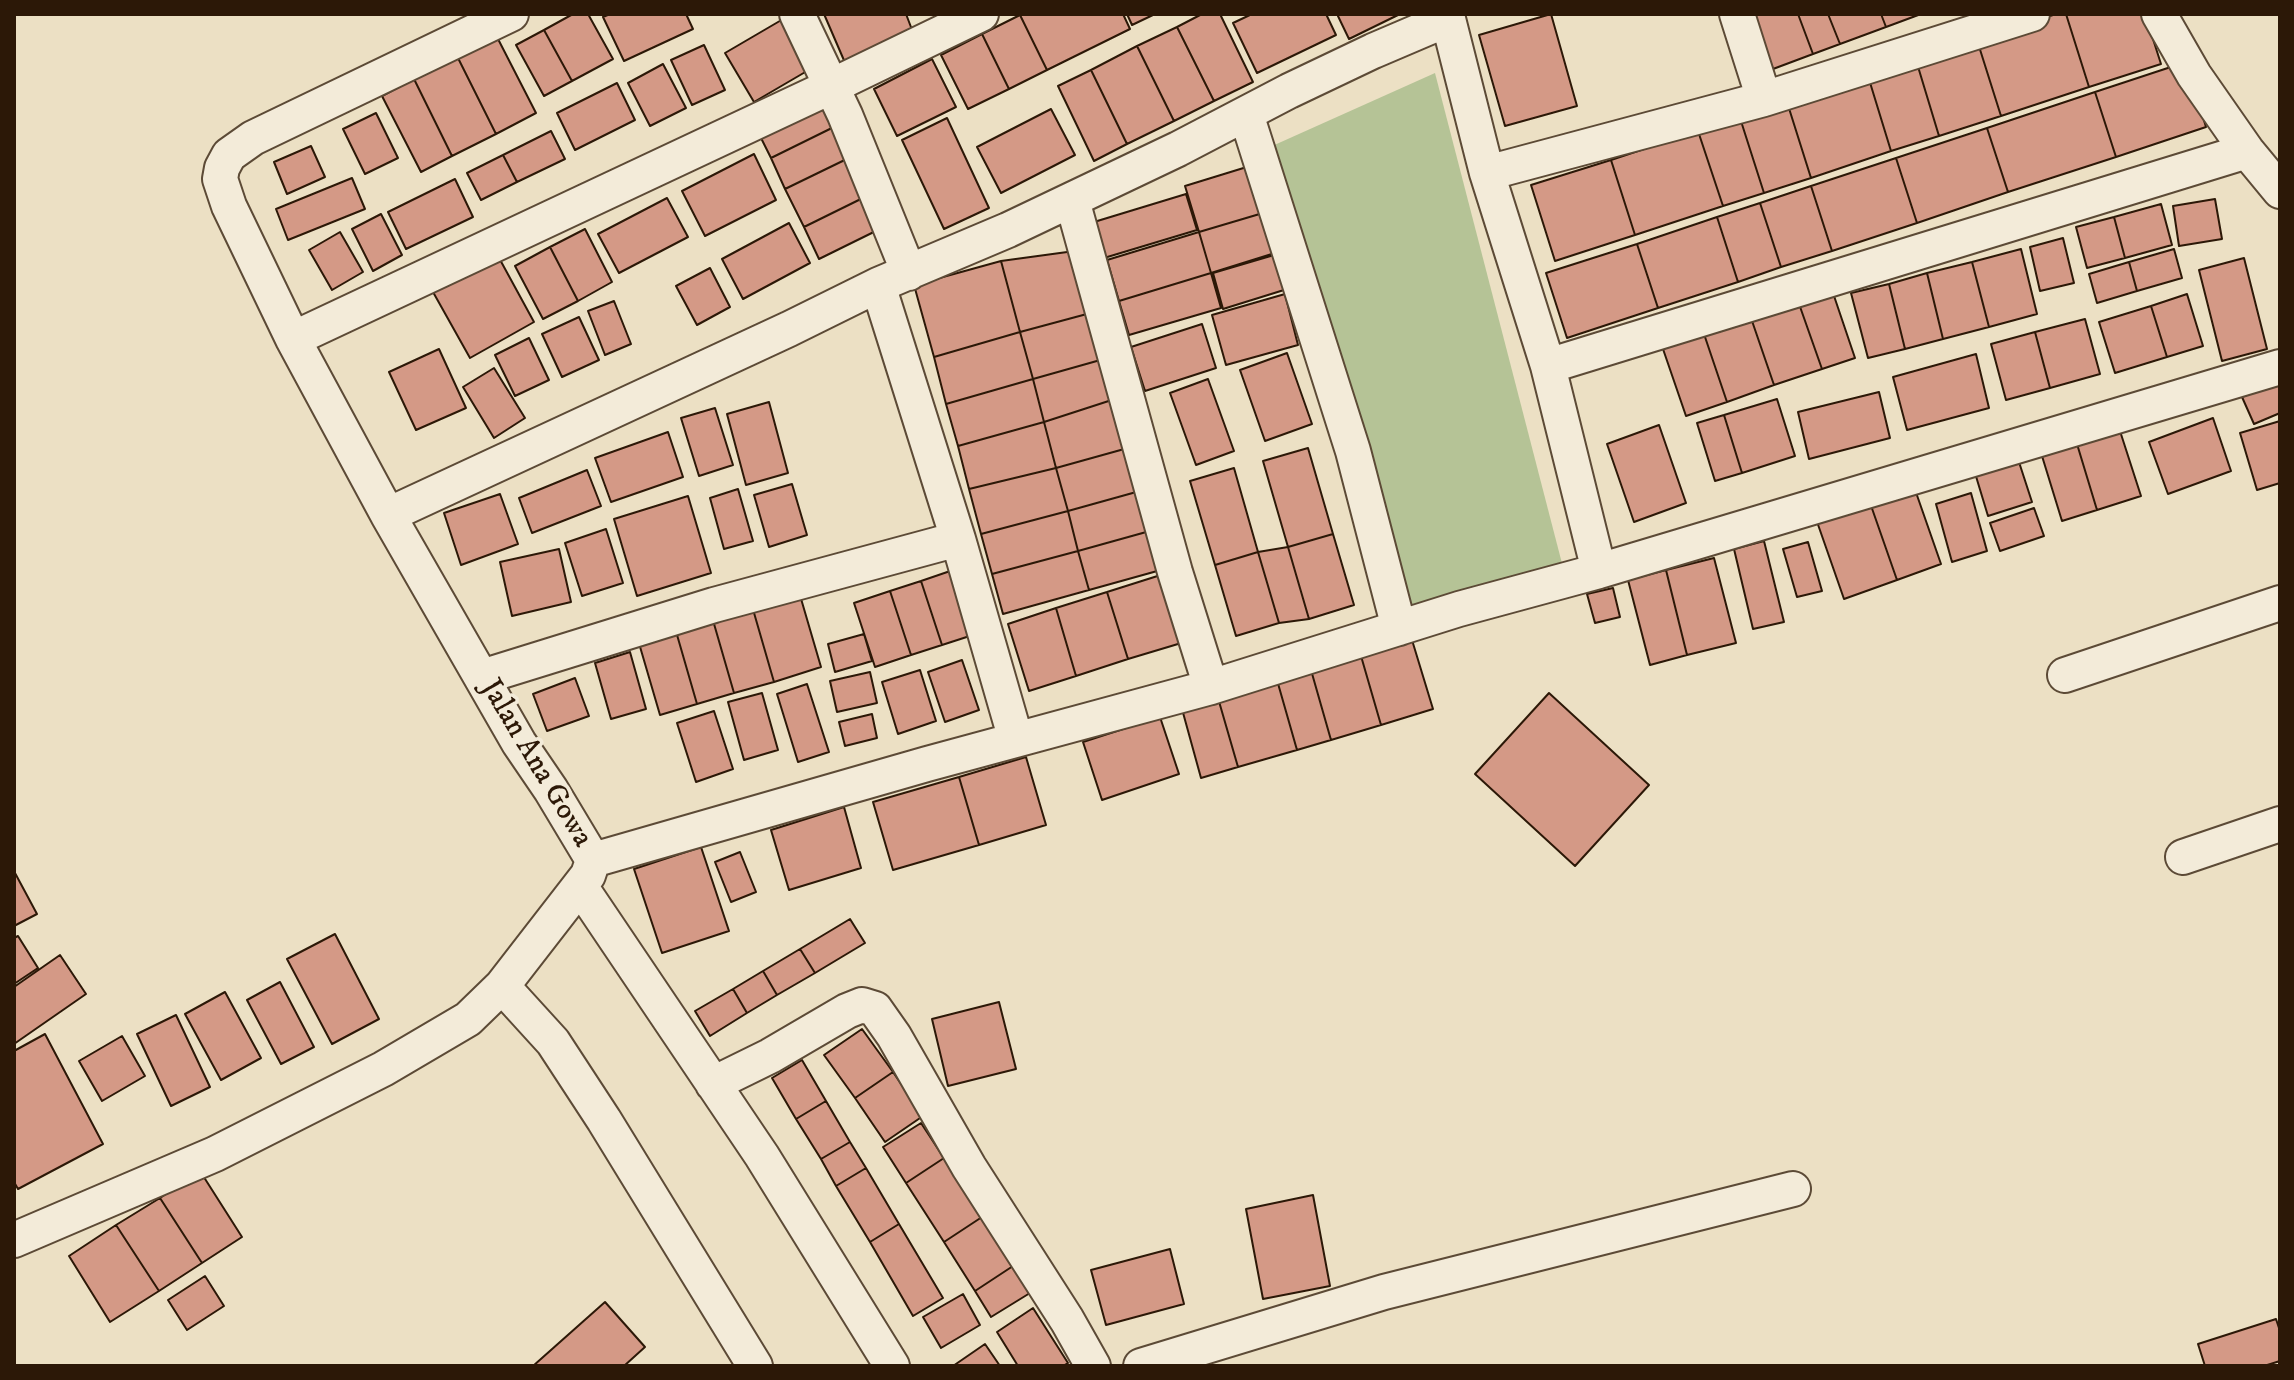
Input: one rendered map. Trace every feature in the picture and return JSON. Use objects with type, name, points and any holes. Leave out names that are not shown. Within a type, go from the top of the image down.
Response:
[{"type":"street","name":"Jalan Ana Gowa","points":[[14,1240],[215,1154],[383,1069],[468,1019],[502,986],[586,873],[551,790],[519,743],[388,515],[293,339],[229,206],[220,179],[229,155],[253,138],[511,14]]},
{"type":"street","points":[[797,14],[870,173],[909,273]]},
{"type":"street","points":[[293,339],[981,14]]},
{"type":"street","points":[[1737,14],[1764,99]]},
{"type":"street","points":[[1487,173],[1764,99],[2032,14]]},
{"type":"street","points":[[2159,14],[2194,75],[2247,151],[2280,191]]},
{"type":"street","points":[[388,515],[878,285],[1072,200],[1373,51],[1451,16],[1487,173],[1548,366],[1599,571]]},
{"type":"street","points":[[1246,114],[1353,451],[1399,628]]},
{"type":"street","points":[[1548,366],[2247,151]]},
{"type":"street","points":[[1072,200],[1175,572],[1211,687]]},
{"type":"street","points":[[878,285],[958,539],[1016,740]]},
{"type":"street","points":[[892,1366],[762,1156],[713,1084],[586,873],[1016,740],[1211,687],[1399,628],[2280,367]]},
{"type":"street","points":[[482,677],[714,605],[958,539]]},
{"type":"street","points":[[2065,675],[2280,603]]},
{"type":"street","points":[[2183,857],[2280,824]]},
{"type":"street","points":[[502,986],[553,1042],[755,1366]]},
{"type":"street","points":[[713,1084],[770,1056],[847,1011],[862,1005],[875,1009],[1093,1366]]},
{"type":"street","points":[[1141,1366],[1384,1292],[1793,1189]]},
{"type":"green space","points":[[1435,73],[1565,575],[1397,622],[1261,151]]},
{"type":"building","points":[[573,14],[588,14],[613,59],[572,81],[544,30]]},
{"type":"building","points":[[610,14],[686,14],[693,29],[624,61],[603,17]]},
{"type":"building","points":[[824,14],[906,14],[914,35],[846,65]]},
{"type":"building","points":[[1123,14],[1130,29],[1047,70],[1020,15]]},
{"type":"building","points":[[1127,14],[1155,14],[1132,25]]},
{"type":"building","points":[[1202,14],[1220,14],[1253,82],[1214,101],[1177,27]]},
{"type":"building","points":[[1252,14],[1326,14],[1336,35],[1257,73],[1233,23]]},
{"type":"building","points":[[1337,14],[1400,14],[1349,39]]},
{"type":"building","points":[[1551,14],[1577,106],[1505,126],[1479,35]]},
{"type":"building","points":[[1753,14],[1798,14],[1813,54],[1773,69]]},
{"type":"building","points":[[1798,14],[1828,14],[1840,44],[1813,54]]},
{"type":"building","points":[[1828,14],[1881,14],[1886,27],[1840,44]]},
{"type":"building","points":[[1881,14],[1921,14],[1886,27]]},
{"type":"building","points":[[2056,14],[2066,14],[2089,87],[2001,116],[1977,40]]},
{"type":"building","points":[[2066,14],[2145,14],[2161,64],[2089,87]]},
{"type":"building","points":[[790,15],[819,64],[754,102],[725,53]]},
{"type":"building","points":[[1020,15],[1047,70],[1009,89],[982,34]]},
{"type":"building","points":[[1177,27],[1214,101],[1174,121],[1137,46]]},
{"type":"building","points":[[544,30],[572,81],[544,96],[516,45]]},
{"type":"building","points":[[982,34],[1009,89],[968,109],[941,55]]},
{"type":"building","points":[[497,37],[536,113],[496,134],[458,58]]},
{"type":"building","points":[[1977,40],[2001,116],[1939,136],[1916,60]]},
{"type":"building","points":[[704,45],[725,90],[692,105],[671,60]]},
{"type":"building","points":[[1137,46],[1174,121],[1127,144],[1091,70]]},
{"type":"building","points":[[458,58],[496,134],[452,156],[414,79]]},
{"type":"building","points":[[932,59],[956,107],[897,136],[874,89]]},
{"type":"building","points":[[1916,60],[1939,136],[1891,151],[1868,76]]},
{"type":"building","points":[[2186,62],[2206,127],[2116,157],[2095,92]]},
{"type":"building","points":[[663,64],[686,108],[650,126],[628,83]]},
{"type":"building","points":[[1091,70],[1127,144],[1094,161],[1058,86]]},
{"type":"building","points":[[1868,76],[1891,151],[1811,178],[1787,102]]},
{"type":"building","points":[[414,79],[452,156],[421,172],[382,96]]},
{"type":"building","points":[[617,83],[635,120],[575,150],[557,113]]},
{"type":"building","points":[[2095,92],[2116,157],[2008,192],[1987,128]]},
{"type":"building","points":[[828,93],[842,123],[771,158],[756,128]]},
{"type":"building","points":[[1787,102],[1811,178],[1764,193],[1740,118]]},
{"type":"building","points":[[1051,109],[1075,155],[1001,193],[977,147]]},
{"type":"building","points":[[376,113],[398,158],[365,174],[343,129]]},
{"type":"building","points":[[947,118],[989,208],[944,229],[902,140]]},
{"type":"building","points":[[1740,118],[1764,193],[1723,206],[1698,131]]},
{"type":"building","points":[[842,123],[857,154],[785,189],[771,158]]},
{"type":"building","points":[[1987,128],[2008,192],[1917,223],[1896,158]]},
{"type":"building","points":[[551,131],[565,159],[517,182],[503,155]]},
{"type":"building","points":[[1698,131],[1723,206],[1635,235],[1611,160]]},
{"type":"building","points":[[311,146],[325,177],[287,194],[274,162]]},
{"type":"building","points":[[754,154],[776,200],[705,236],[682,191]]},
{"type":"building","points":[[857,154],[875,192],[804,227],[785,189]]},
{"type":"building","points":[[503,155],[517,182],[481,200],[467,173]]},
{"type":"building","points":[[1896,158],[1917,223],[1832,251],[1811,186]]},
{"type":"building","points":[[1611,160],[1635,235],[1555,261],[1531,185]]},
{"type":"building","points":[[1250,166],[1263,213],[1199,232],[1185,186]]},
{"type":"building","points":[[352,178],[365,209],[288,240],[276,209]]},
{"type":"building","points":[[455,179],[473,217],[406,249],[388,212]]},
{"type":"building","points":[[1811,186],[1832,251],[1781,267],[1760,203]]},
{"type":"building","points":[[875,192],[890,224],[819,259],[804,227]]},
{"type":"building","points":[[1186,194],[1197,230],[1104,258],[1094,222]]},
{"type":"building","points":[[667,198],[688,237],[619,273],[598,234]]},
{"type":"building","points":[[2215,199],[2222,239],[2179,246],[2173,206]]},
{"type":"building","points":[[1760,203],[1781,267],[1738,282],[1717,217]]},
{"type":"building","points":[[2161,204],[2172,245],[2125,258],[2114,217]]},
{"type":"building","points":[[1263,213],[1275,253],[1211,273],[1199,232]]},
{"type":"building","points":[[381,214],[402,255],[373,271],[352,229]]},
{"type":"building","points":[[1717,217],[1738,282],[1658,308],[1637,244]]},
{"type":"building","points":[[2114,217],[2125,258],[2087,268],[2076,227]]},
{"type":"building","points":[[789,223],[810,263],[743,299],[722,259]]},
{"type":"building","points":[[585,229],[612,282],[578,301],[550,247]]},
{"type":"building","points":[[340,232],[363,272],[332,290],[309,250]]},
{"type":"building","points":[[1199,232],[1211,273],[1119,301],[1107,260]]},
{"type":"building","points":[[2063,238],[2074,283],[2040,291],[2030,247]]},
{"type":"building","points":[[1637,244],[1658,308],[1567,338],[1546,273]]},
{"type":"building","points":[[550,247],[578,301],[543,319],[515,266]]},
{"type":"building","points":[[2021,249],[2037,314],[1989,327],[1972,262]]},
{"type":"building","points":[[2174,249],[2182,278],[2137,291],[2129,262]]},
{"type":"building","points":[[1082,250],[1098,311],[1020,332],[1001,261]]},
{"type":"building","points":[[1274,255],[1284,290],[1223,309],[1213,273]]},
{"type":"building","points":[[498,256],[534,322],[470,358],[433,292]]},
{"type":"building","points":[[2244,258],[2267,349],[2222,361],[2199,270]]},
{"type":"building","points":[[1001,261],[1020,332],[934,357],[914,285]]},
{"type":"building","points":[[1972,262],[1989,327],[1943,339],[1927,273]]},
{"type":"building","points":[[2129,262],[2137,291],[2097,303],[2089,274]]},
{"type":"building","points":[[710,268],[730,307],[697,325],[676,286]]},
{"type":"building","points":[[1211,273],[1221,308],[1129,335],[1119,301]]},
{"type":"building","points":[[1927,273],[1943,339],[1905,349],[1889,284]]},
{"type":"building","points":[[1889,284],[1905,349],[1868,358],[1851,293]]},
{"type":"building","points":[[1832,290],[1855,358],[1822,369],[1798,301]]},
{"type":"building","points":[[1285,294],[1298,345],[1226,365],[1212,315]]},
{"type":"building","points":[[2187,294],[2203,346],[2167,357],[2151,306]]},
{"type":"building","points":[[614,301],[631,344],[605,355],[588,311]]},
{"type":"building","points":[[1798,301],[1822,369],[1774,385],[1751,318]]},
{"type":"building","points":[[2151,306],[2167,357],[2115,373],[2099,322]]},
{"type":"building","points":[[1098,311],[1111,357],[1033,379],[1020,332]]},
{"type":"building","points":[[579,317],[599,360],[562,377],[542,334]]},
{"type":"building","points":[[1751,318],[1774,385],[1727,402],[1704,334]]},
{"type":"building","points":[[2085,319],[2100,374],[2050,388],[2035,332]]},
{"type":"building","points":[[1202,324],[1216,368],[1145,391],[1131,347]]},
{"type":"building","points":[[1020,332],[1033,379],[946,404],[934,357]]},
{"type":"building","points":[[2035,332],[2050,388],[2006,400],[1991,344]]},
{"type":"building","points":[[1704,334],[1727,402],[1686,416],[1663,349]]},
{"type":"building","points":[[529,338],[549,380],[515,396],[495,355]]},
{"type":"building","points":[[439,349],[466,408],[416,430],[389,372]]},
{"type":"building","points":[[1287,353],[1312,424],[1265,441],[1240,370]]},
{"type":"building","points":[[1976,354],[1989,408],[1907,430],[1893,377]]},
{"type":"building","points":[[1111,357],[1121,397],[1044,422],[1033,379]]},
{"type":"building","points":[[494,368],[525,418],[494,438],[463,387]]},
{"type":"building","points":[[1033,379],[1044,422],[958,446],[946,404]]},
{"type":"building","points":[[1208,379],[1234,451],[1196,465],[1170,393]]},
{"type":"building","points":[[2280,381],[2280,413],[2254,424],[2242,397]]},
{"type":"building","points":[[1879,392],[1890,438],[1809,459],[1798,412]]},
{"type":"building","points":[[1121,397],[1135,446],[1056,468],[1044,422]]},
{"type":"building","points":[[1777,399],[1795,456],[1742,473],[1724,415]]},
{"type":"building","points":[[769,402],[788,473],[746,485],[727,414]]},
{"type":"building","points":[[715,408],[733,465],[699,476],[681,418]]},
{"type":"building","points":[[1724,415],[1742,473],[1715,481],[1697,423]]},
{"type":"building","points":[[2213,418],[2231,471],[2168,494],[2149,442]]},
{"type":"building","points":[[2280,421],[2280,483],[2257,490],[2240,433]]},
{"type":"building","points":[[1044,422],[1056,468],[969,489],[958,446]]},
{"type":"building","points":[[1659,425],[1686,503],[1634,522],[1607,444]]},
{"type":"building","points":[[2120,431],[2141,496],[2097,510],[2077,444]]},
{"type":"building","points":[[668,432],[683,477],[611,502],[595,458]]},
{"type":"building","points":[[2077,444],[2097,510],[2062,521],[2042,456]]},
{"type":"building","points":[[1135,446],[1147,489],[1068,511],[1056,468]]},
{"type":"building","points":[[1308,448],[1333,534],[1288,547],[1263,461]]},
{"type":"building","points":[[2018,459],[2032,502],[1988,516],[1975,473]]},
{"type":"building","points":[[1056,468],[1068,511],[981,534],[969,489]]},
{"type":"building","points":[[1234,468],[1258,552],[1215,565],[1190,481]]},
{"type":"building","points":[[587,470],[601,506],[532,533],[519,498]]},
{"type":"building","points":[[1912,481],[1941,564],[1897,580],[1868,497]]},
{"type":"building","points":[[792,484],[807,535],[769,547],[754,495]]},
{"type":"building","points":[[738,489],[753,541],[724,549],[710,498]]},
{"type":"building","points":[[1147,489],[1157,529],[1078,551],[1068,511]]},
{"type":"building","points":[[1971,493],[1987,551],[1952,562],[1936,504]]},
{"type":"building","points":[[500,494],[518,544],[461,565],[444,513]]},
{"type":"building","points":[[688,496],[711,573],[637,596],[614,519]]},
{"type":"building","points":[[1868,497],[1897,580],[1844,599],[1815,516]]},
{"type":"building","points":[[2034,508],[2044,536],[2000,551],[1990,523]]},
{"type":"building","points":[[1068,511],[1078,551],[992,574],[981,534]]},
{"type":"building","points":[[606,529],[623,583],[582,596],[565,543]]},
{"type":"building","points":[[1157,529],[1168,568],[1089,590],[1078,551]]},
{"type":"building","points":[[1333,534],[1354,605],[1309,619],[1288,547]]},
{"type":"building","points":[[1764,541],[1784,622],[1753,629],[1734,549]]},
{"type":"building","points":[[1808,542],[1822,591],[1797,597],[1783,549]]},
{"type":"building","points":[[1288,547],[1309,619],[1279,623],[1258,552]]},
{"type":"building","points":[[559,549],[571,602],[512,616],[500,562]]},
{"type":"building","points":[[1078,551],[1089,590],[1003,614],[992,574]]},
{"type":"building","points":[[1258,552],[1279,623],[1236,636],[1215,565]]},
{"type":"building","points":[[1714,558],[1736,643],[1687,655],[1666,570]]},
{"type":"building","points":[[959,568],[979,633],[942,645],[921,581]]},
{"type":"building","points":[[1666,570],[1687,655],[1650,665],[1628,580]]},
{"type":"building","points":[[1167,573],[1188,641],[1128,659],[1107,592]]},
{"type":"building","points":[[921,581],[942,645],[911,655],[890,591]]},
{"type":"building","points":[[797,585],[821,667],[774,682],[750,599]]},
{"type":"building","points":[[1613,588],[1620,617],[1595,623],[1587,594]]},
{"type":"building","points":[[890,591],[911,655],[875,667],[854,603]]},
{"type":"building","points":[[1107,592],[1128,659],[1076,676],[1056,608]]},
{"type":"building","points":[[750,599],[774,682],[734,693],[710,610]]},
{"type":"building","points":[[1056,608],[1076,676],[1029,691],[1008,624]]},
{"type":"building","points":[[710,610],[734,693],[697,704],[673,621]]},
{"type":"building","points":[[673,621],[697,704],[660,715],[636,633]]},
{"type":"building","points":[[864,634],[872,661],[835,672],[828,644]]},
{"type":"building","points":[[1412,640],[1433,709],[1381,725],[1361,656]]},
{"type":"building","points":[[630,652],[646,709],[611,719],[595,663]]},
{"type":"building","points":[[1361,656],[1381,725],[1331,740],[1311,670]]},
{"type":"building","points":[[962,660],[979,710],[945,722],[928,672]]},
{"type":"building","points":[[920,670],[936,721],[898,734],[882,682]]},
{"type":"building","points":[[1311,670],[1331,740],[1297,750],[1277,680]]},
{"type":"building","points":[[870,672],[877,703],[837,712],[830,681]]},
{"type":"building","points":[[575,678],[589,716],[547,731],[533,694]]},
{"type":"building","points":[[1277,680],[1297,750],[1238,767],[1218,698]]},
{"type":"building","points":[[807,684],[829,752],[798,762],[777,694]]},
{"type":"building","points":[[762,693],[778,750],[744,760],[728,702]]},
{"type":"building","points":[[1549,693],[1649,785],[1575,866],[1475,774]]},
{"type":"building","points":[[1218,698],[1238,767],[1201,778],[1182,709]]},
{"type":"building","points":[[714,711],[733,769],[696,782],[677,723]]},
{"type":"building","points":[[872,714],[877,738],[845,746],[839,722]]},
{"type":"building","points":[[1160,717],[1179,774],[1102,800],[1083,742]]},
{"type":"building","points":[[1026,757],[1046,825],[979,845],[959,777]]},
{"type":"building","points":[[959,777],[979,845],[893,870],[873,802]]},
{"type":"building","points":[[844,807],[861,868],[789,890],[771,830]]},
{"type":"building","points":[[701,847],[729,931],[662,953],[634,869]]},
{"type":"building","points":[[740,852],[756,892],[731,902],[715,862]]},
{"type":"building","points":[[14,874],[37,914],[14,926]]},
{"type":"building","points":[[850,919],[865,943],[815,973],[800,949]]},
{"type":"building","points":[[335,934],[379,1019],[332,1044],[287,959]]},
{"type":"building","points":[[18,936],[38,968],[14,984],[14,938]]},
{"type":"building","points":[[800,949],[815,973],[777,995],[763,971]]},
{"type":"building","points":[[60,955],[86,994],[14,1044],[14,987]]},
{"type":"building","points":[[763,971],[777,995],[747,1013],[733,989]]},
{"type":"building","points":[[280,982],[314,1047],[281,1064],[247,1000]]},
{"type":"building","points":[[733,989],[747,1013],[710,1036],[695,1011]]},
{"type":"building","points":[[225,992],[261,1058],[221,1080],[185,1014]]},
{"type":"building","points":[[999,1002],[1016,1069],[948,1086],[932,1019]]},
{"type":"building","points":[[176,1015],[210,1087],[171,1106],[137,1034]]},
{"type":"building","points":[[862,1029],[893,1072],[855,1098],[824,1055]]},
{"type":"building","points":[[45,1034],[103,1144],[18,1189],[14,1182],[14,1051]]},
{"type":"building","points":[[122,1036],[145,1076],[102,1101],[79,1061]]},
{"type":"building","points":[[802,1060],[826,1101],[796,1119],[772,1078]]},
{"type":"building","points":[[893,1072],[923,1116],[885,1142],[855,1098]]},
{"type":"building","points":[[826,1101],[850,1142],[821,1159],[796,1119]]},
{"type":"building","points":[[921,1123],[944,1158],[906,1183],[883,1147]]},
{"type":"building","points":[[850,1142],[866,1168],[836,1186],[821,1159]]},
{"type":"building","points":[[944,1158],[982,1217],[944,1242],[906,1183]]},
{"type":"building","points":[[866,1168],[899,1224],[870,1242],[836,1186]]},
{"type":"building","points":[[200,1171],[242,1237],[202,1263],[160,1198]]},
{"type":"building","points":[[1313,1195],[1330,1286],[1263,1299],[1246,1209]]},
{"type":"building","points":[[160,1198],[202,1263],[159,1291],[116,1225]]},
{"type":"building","points":[[982,1217],[1013,1266],[975,1291],[944,1242]]},
{"type":"building","points":[[899,1224],[943,1298],[913,1316],[870,1242]]},
{"type":"building","points":[[116,1225],[159,1291],[110,1322],[69,1256]]},
{"type":"building","points":[[1170,1249],[1184,1304],[1106,1325],[1091,1270]]},
{"type":"building","points":[[1013,1266],[1030,1293],[991,1317],[975,1291]]},
{"type":"building","points":[[205,1276],[224,1306],[187,1330],[168,1300]]},
{"type":"building","points":[[963,1294],[980,1325],[941,1348],[923,1317]]},
{"type":"building","points":[[605,1302],[645,1347],[624,1366],[533,1366]]},
{"type":"building","points":[[1033,1308],[1068,1363],[1063,1366],[1018,1366],[997,1332]]},
{"type":"building","points":[[2276,1319],[2280,1331],[2280,1361],[2264,1366],[2205,1366],[2198,1344]]},
{"type":"building","points":[[985,1344],[1000,1366],[953,1366]]}]
